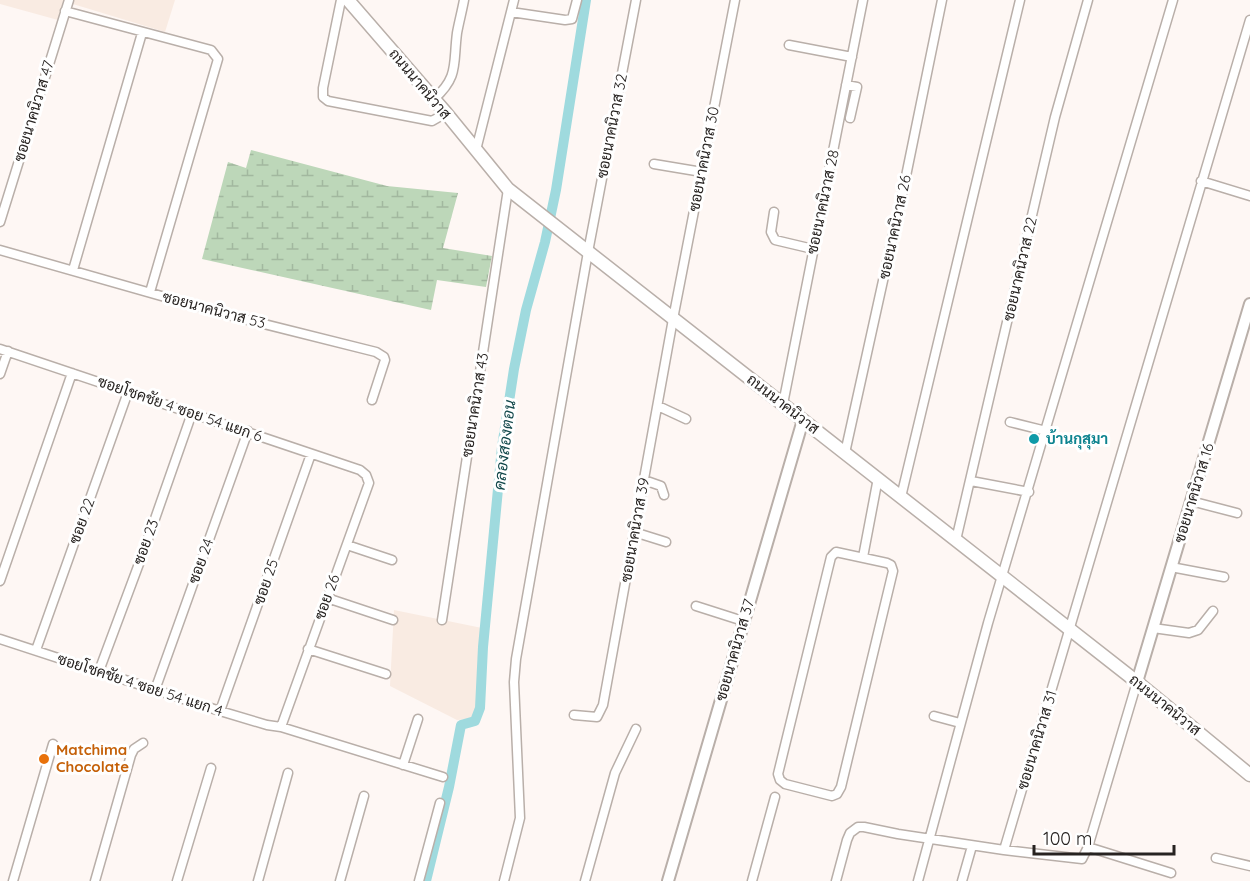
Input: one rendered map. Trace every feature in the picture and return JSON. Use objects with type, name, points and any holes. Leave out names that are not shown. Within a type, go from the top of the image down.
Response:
[{"type":"main road","name":"ถนนนาคนิวาส","points":[[348,0],[508,189],[1070,629],[1250,775]]},
{"type":"street","name":"ซอยนาคนิวาส 47","points":[[0,222],[69,0]]},
{"type":"street","points":[[341,0],[322,88],[323,97],[328,101],[432,121],[446,113]]},
{"type":"street","points":[[434,99],[447,88],[455,68],[457,33],[464,0]]},
{"type":"street","points":[[476,150],[514,0]]},
{"type":"street","points":[[511,12],[572,19],[577,0]]},
{"type":"street","name":"ซอยนาคนิวาส 32","points":[[504,881],[520,818],[514,682],[516,659],[588,252],[636,0]]},
{"type":"street","name":"ซอยนาคนิวาส 30","points":[[673,319],[735,0]]},
{"type":"street","name":"ซอยนาคนิวาส 28","points":[[783,404],[863,0]]},
{"type":"street","name":"ซอยนาคนิวาส 26","points":[[845,453],[942,0]]},
{"type":"street","points":[[901,497],[1020,0]]},
{"type":"street","name":"ซอยนาคนิวาส 22","points":[[956,540],[1055,117],[1088,0]]},
{"type":"street","points":[[918,881],[960,723],[1173,0]]},
{"type":"street","points":[[65,11],[211,50],[218,59],[150,292]]},
{"type":"street","name":"ซอยนาคนิวาส 31","points":[[1004,850],[1250,20]]},
{"type":"street","points":[[73,270],[142,33]]},
{"type":"street","points":[[789,45],[852,57]]},
{"type":"street","points":[[846,85],[857,87],[850,118]]},
{"type":"street","points":[[654,164],[702,172]]},
{"type":"street","points":[[1201,181],[1250,196]]},
{"type":"street","name":"ซอยนาคนิวาส 43","points":[[442,620],[508,189]]},
{"type":"street","points":[[774,212],[771,232],[775,240],[813,249]]},
{"type":"street","name":"ซอยนาคนิวาส 53","points":[[0,250],[228,315],[381,354],[385,360],[372,400]]},
{"type":"street","name":"ซอยนาคนิวาส 16","points":[[1137,682],[1250,304]]},
{"type":"street","name":"ซอยนาคนิวาส 39","points":[[574,715],[594,717],[600,714],[673,319]]},
{"type":"street","points":[[0,374],[4,350]]},
{"type":"street","name":"ซอยโชคชัย 4 ซอย 54 แยก 6","points":[[4,350],[360,470]]},
{"type":"street","points":[[0,581],[72,373]]},
{"type":"street","name":"ซอย 22","points":[[36,650],[128,392]]},
{"type":"street","points":[[658,406],[686,419]]},
{"type":"street","name":"ซอย 23","points":[[99,671],[192,412]]},
{"type":"street","name":"ซอยนาคนิวาส 37","points":[[668,881],[803,420]]},
{"type":"street","points":[[1010,422],[1046,431]]},
{"type":"street","name":"ซอย 24","points":[[155,690],[248,431]]},
{"type":"street","name":"ซอย 25","points":[[220,711],[311,454]]},
{"type":"street","name":"ซอย 26","points":[[281,727],[369,483],[366,475],[360,470]]},
{"type":"street","points":[[863,556],[878,478]]},
{"type":"street","points":[[644,480],[661,486],[664,495]]},
{"type":"street","points":[[971,481],[1029,492]]},
{"type":"street","points":[[1191,501],[1237,513]]},
{"type":"street","points":[[634,532],[666,542]]},
{"type":"street","points":[[347,545],[392,560]]},
{"type":"street","points":[[837,552],[863,556],[891,565],[893,571],[841,787],[837,794],[832,796],[785,784],[780,780],[778,774],[831,557],[837,552]]},
{"type":"street","points":[[1172,567],[1224,577]]},
{"type":"street","points":[[327,598],[393,620]]},
{"type":"street","points":[[696,606],[743,621]]},
{"type":"street","points":[[1153,628],[1189,633],[1198,630],[1213,611]]},
{"type":"street","name":"ซอยโชคชัย 4 ซอย 54 แยก 4","points":[[0,639],[220,711],[281,727],[443,777]]},
{"type":"street","points":[[308,649],[386,674]]},
{"type":"street","points":[[836,881],[850,833],[864,826],[972,846],[1079,860],[1087,851],[1137,682]]},
{"type":"street","points":[[934,716],[960,723]]},
{"type":"street","points":[[404,765],[418,719]]},
{"type":"street","points":[[585,881],[615,773],[636,729]]},
{"type":"street","points":[[95,881],[131,755],[134,749],[143,743]]},
{"type":"street","points":[[13,881],[53,744]]},
{"type":"street","points":[[177,881],[211,768]]},
{"type":"street","points":[[258,881],[288,773]]},
{"type":"street","points":[[340,881],[364,796]]},
{"type":"street","points":[[752,881],[775,797]]},
{"type":"street","points":[[419,881],[440,803]]},
{"type":"street","points":[[962,881],[972,846]]},
{"type":"street","points":[[1087,851],[1171,873]]},
{"type":"street","points":[[1216,858],[1250,866]]},
{"type":"shaded area","points":[[0,0],[175,0],[165,32],[63,1],[58,20],[0,4]]},
{"type":"shaded area","points":[[394,610],[482,628],[478,699],[475,715],[470,719],[457,720],[390,686]]},
{"type":"green space","points":[[251,150],[387,186],[458,193],[443,248],[492,256],[486,287],[437,280],[431,310],[202,259],[228,162],[246,168]]},
{"type":"waterway","name":"คลองสองตอน","points":[[426,881],[449,787],[461,725],[475,721],[480,708],[483,647],[502,447],[526,310],[545,242],[556,190],[586,0]]},
{"type":"place","name":"บ้านกุสุมา","points":[[1034,439]]},
{"type":"place","name":"Matchima Chocolate","points":[[44,759]]}]
